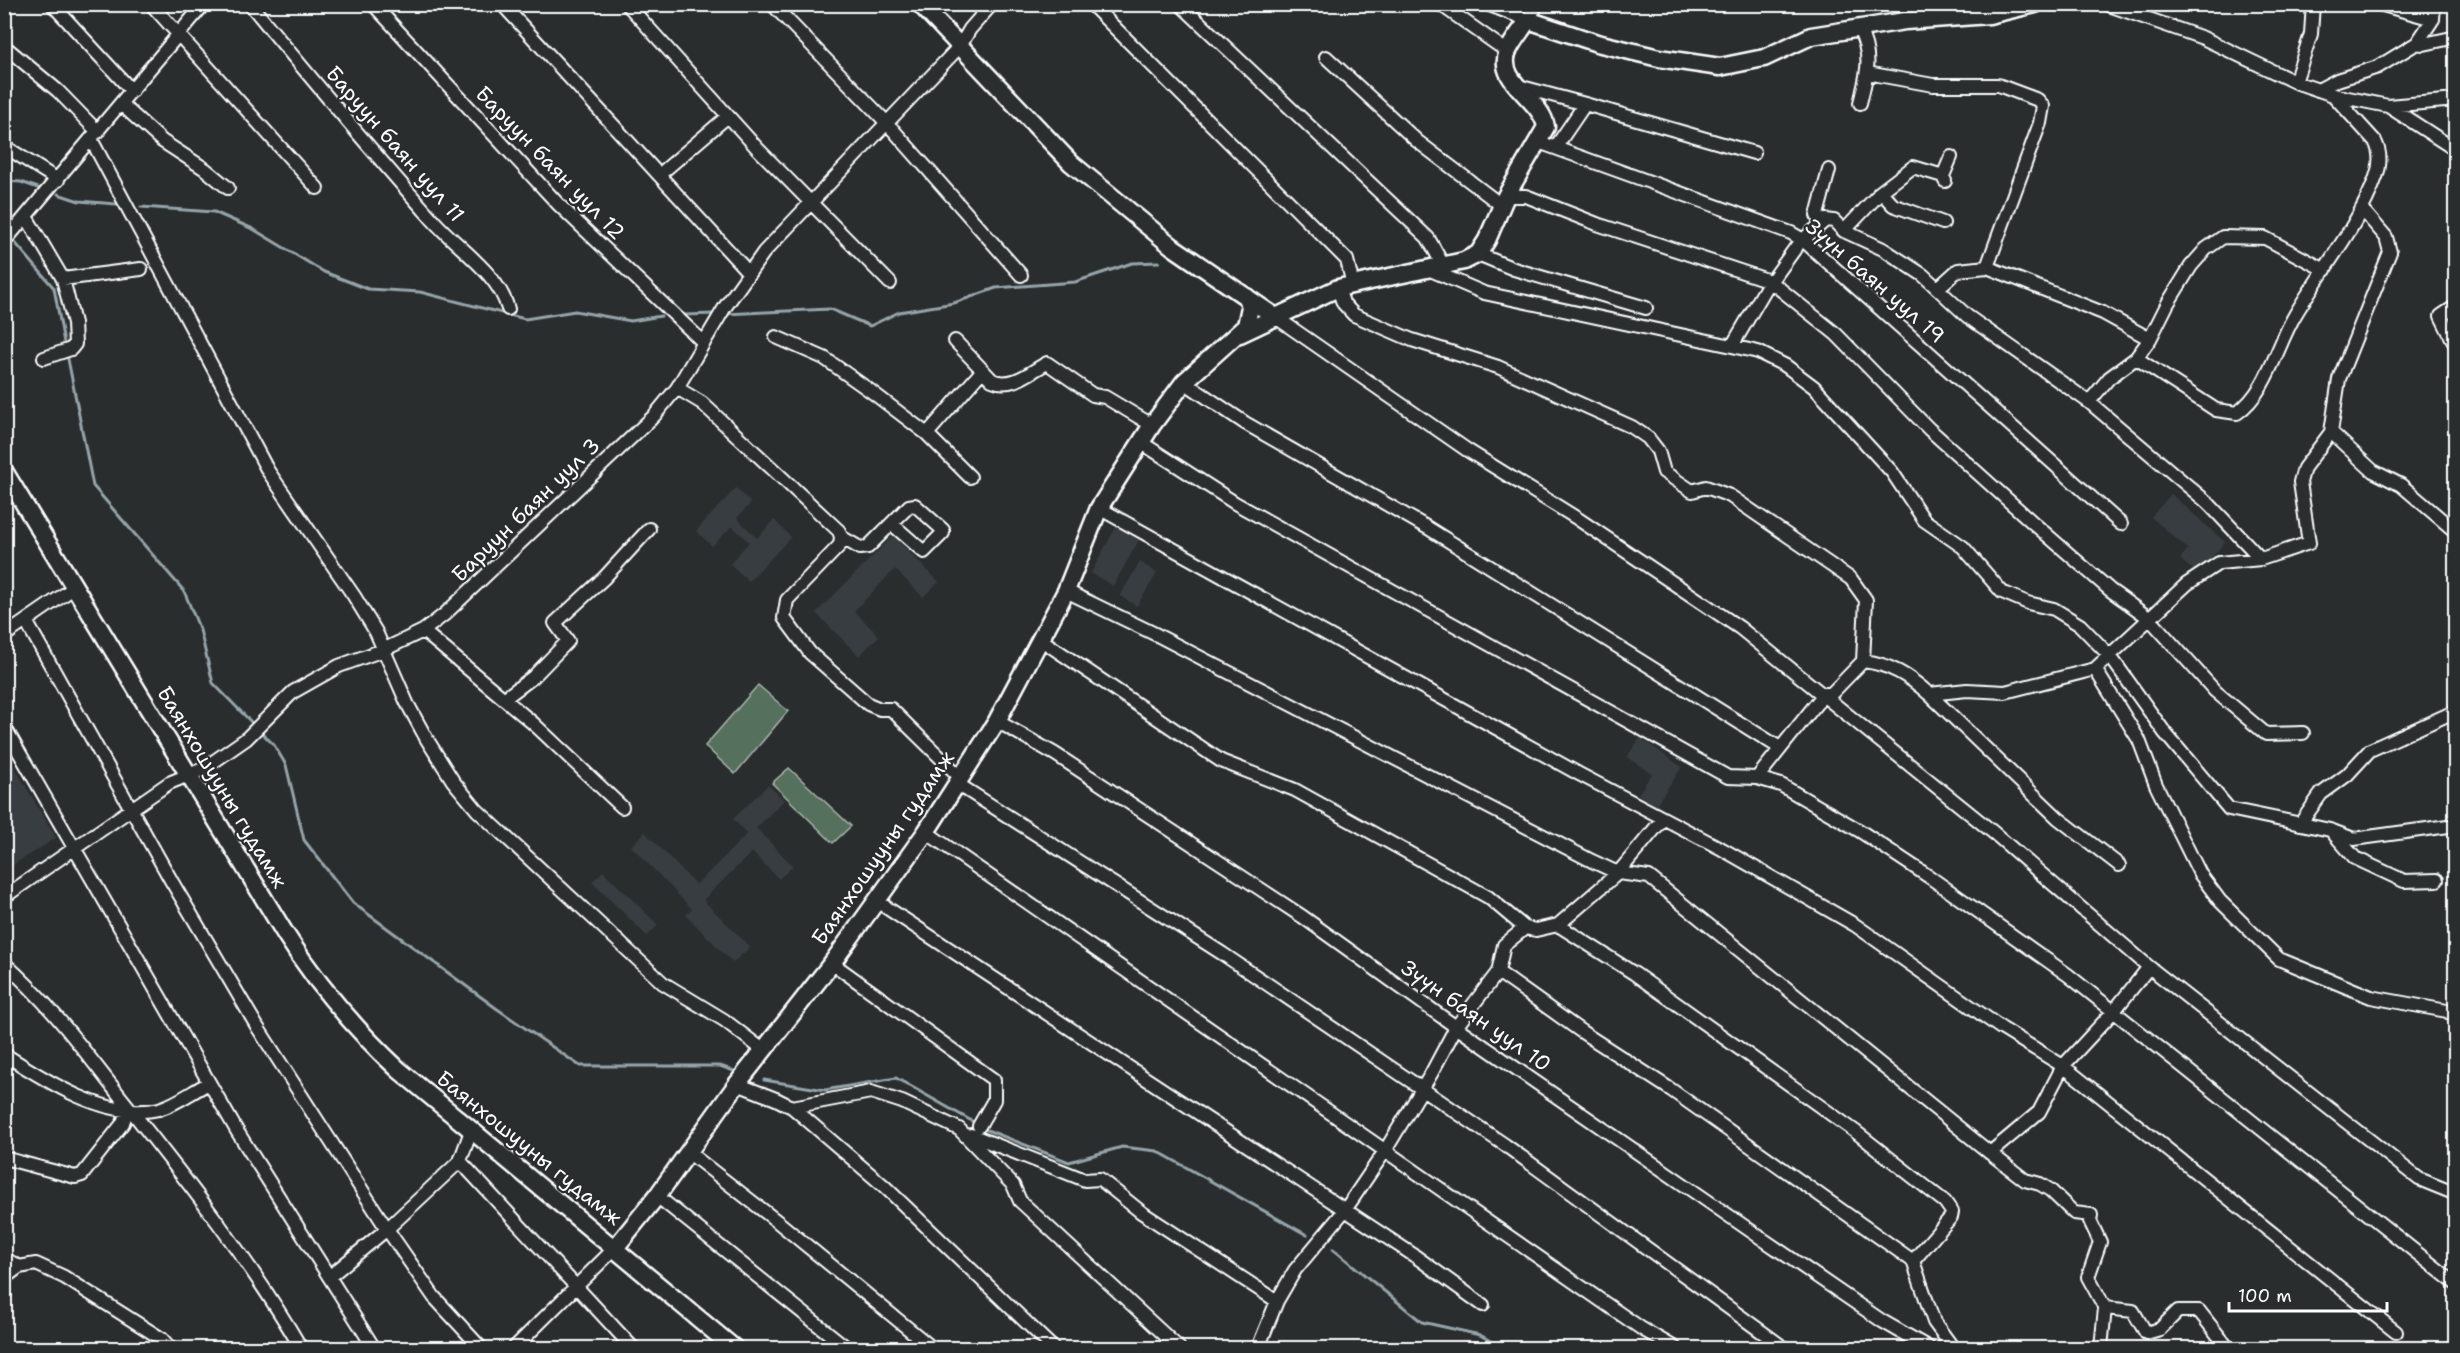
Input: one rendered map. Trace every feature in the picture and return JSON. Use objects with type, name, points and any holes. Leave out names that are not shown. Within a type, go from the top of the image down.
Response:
[{"type":"street","points":[[52,4],[132,91]]},
{"type":"street","points":[[151,4],[317,188]]},
{"type":"street","points":[[5,241],[27,218],[204,4]]},
{"type":"street","name":"Баруун баян уул 11","points":[[250,4],[435,222],[493,280],[504,294],[508,309]]},
{"type":"street","name":"Баруун баян уул 12","points":[[373,4],[559,206],[704,343]]},
{"type":"street","points":[[502,4],[748,272]]},
{"type":"street","points":[[627,4],[728,116],[890,283]]},
{"type":"street","points":[[772,4],[887,123],[1022,275]]},
{"type":"street","points":[[920,4],[1071,163],[1173,247],[1467,450],[1578,519],[1740,628],[1994,833],[2150,966],[2419,1179],[2456,1194]]},
{"type":"street","name":"Баруун баян уул 3","points":[[4,897],[169,783],[203,769],[246,739],[293,692],[339,666],[383,650],[423,631],[445,614],[654,416],[677,387],[748,272],[811,202],[960,46],[970,29],[993,4]]},
{"type":"street","points":[[1091,4],[1347,260],[1343,303],[1354,315],[1412,340],[1498,367],[1632,427],[1648,438],[1659,451],[1664,472],[1675,480],[1692,491],[1706,487],[1730,496],[1851,579],[1866,600],[1863,661],[1831,694],[1824,694]]},
{"type":"street","points":[[1180,4],[1428,238],[1443,265]]},
{"type":"street","points":[[1440,4],[1508,52]]},
{"type":"street","points":[[1487,4],[1597,44],[1659,58],[1720,67],[1764,58],[1811,36],[2035,4]]},
{"type":"street","points":[[1240,334],[1345,286],[1464,261],[1478,254],[1503,201],[1546,127],[1544,116],[1511,78],[1505,65],[1508,52],[1537,4]]},
{"type":"street","points":[[2106,4],[2203,38],[2295,82],[2333,95],[2388,106],[2456,100]]},
{"type":"street","points":[[2295,82],[2311,34],[2313,4]]},
{"type":"street","points":[[2379,4],[2433,19]]},
{"type":"street","points":[[2318,90],[2378,67],[2417,43],[2433,19],[2434,4]]},
{"type":"street","points":[[1859,29],[1869,48],[1867,73],[1860,103]]},
{"type":"street","points":[[2417,43],[2424,44],[2456,37]]},
{"type":"street","points":[[4,46],[58,91],[95,137],[268,471],[354,596],[426,738],[453,780],[477,810],[663,983],[724,1020],[763,1050]]},
{"type":"street","points":[[1326,57],[1417,141],[1503,201],[1526,196],[1597,224],[1771,282],[1836,334],[1929,429],[2031,521],[2110,590],[2149,618],[2215,691],[2266,734],[2303,733]]},
{"type":"street","points":[[1867,73],[1933,85],[1998,85],[2038,100],[2043,106],[2040,123],[1987,267]]},
{"type":"street","points":[[1518,86],[1754,153]]},
{"type":"street","points":[[2136,358],[2216,410],[2237,413],[2252,398],[2271,367],[2294,316],[2362,209],[2376,178],[2379,151],[2368,132],[2333,95]]},
{"type":"street","points":[[121,104],[162,141],[205,168],[228,188]]},
{"type":"street","points":[[1555,148],[1585,104]]},
{"type":"street","points":[[2388,106],[2456,150]]},
{"type":"street","points":[[659,175],[728,116]]},
{"type":"street","name":"Зүүн баян уул 19","points":[[1536,141],[1803,240],[2121,524]]},
{"type":"street","points":[[4,146],[58,180]]},
{"type":"street","points":[[1844,231],[1879,194],[1912,167],[1944,179],[1951,157]]},
{"type":"street","points":[[1821,224],[1817,215],[1829,170]]},
{"type":"street","points":[[1879,194],[1881,192],[1893,205],[1943,223]]},
{"type":"street","points":[[1929,694],[1967,690],[2005,692],[2095,669],[2187,585],[2219,563],[2261,559],[2309,543],[2300,482],[2304,468],[2331,432],[2339,379],[2390,252],[2386,237],[2362,209]]},
{"type":"street","points":[[27,218],[63,279],[74,323],[75,344],[71,349],[44,358]]},
{"type":"street","points":[[1732,346],[1771,282],[1803,240],[1826,220],[1834,221],[1844,231],[1882,249],[1938,288],[1967,316],[2089,402],[2208,503],[2261,559]]},
{"type":"street","points":[[2089,402],[2109,378],[2136,358],[2150,339],[2168,303],[2191,266],[2206,249],[2223,237],[2265,238],[2325,270]]},
{"type":"street","points":[[1478,254],[1514,269],[1646,308]]},
{"type":"street","points":[[1938,288],[1958,270],[1987,267],[2093,309],[2150,339]]},
{"type":"street","points":[[1425,268],[1484,292],[1758,352],[1786,366],[1815,387],[1892,472],[1924,520],[1963,547],[2002,592],[2028,603],[2054,609],[2080,626],[2110,656],[2165,733],[2229,809],[2330,830],[2354,839],[2456,825]]},
{"type":"street","points":[[63,279],[141,269]]},
{"type":"street","points":[[1240,334],[1250,317],[1247,297]]},
{"type":"street","points":[[2456,306],[2441,316],[2456,346]]},
{"type":"street","name":"Баянхошууны гудамж","points":[[4,471],[286,935],[325,993],[373,1046],[471,1131],[615,1248],[657,1196],[763,1050],[832,963],[926,832],[997,721],[1066,591],[1100,508],[1116,482],[1152,425],[1184,382],[1240,334]]},
{"type":"street","points":[[776,337],[824,358],[927,434],[970,477]]},
{"type":"street","points":[[955,341],[992,380],[1008,384],[1047,363],[1093,395],[1106,397],[1152,425]]},
{"type":"street","points":[[927,434],[982,371]]},
{"type":"street","points":[[1184,382],[1245,423],[1428,528],[1780,748]]},
{"type":"street","points":[[677,387],[702,403],[839,531],[840,545],[787,600],[784,618],[810,653],[868,704],[880,709],[891,709],[958,780],[1223,954],[1514,1151],[1784,1348]]},
{"type":"street","points":[[2331,432],[2373,471],[2401,485],[2456,532]]},
{"type":"street","points":[[1142,443],[1235,502],[1728,777],[1758,778],[1781,785],[1860,831],[2013,936],[2114,1011],[2456,1284]]},
{"type":"street","points":[[1100,508],[1662,819],[1722,849],[1855,925],[2001,1028],[2062,1066],[2396,1332]]},
{"type":"street","points":[[841,537],[860,548],[868,547],[892,524]]},
{"type":"street","points":[[505,698],[533,676],[568,641],[555,623],[604,578],[649,529]]},
{"type":"street","points":[[4,636],[75,587]]},
{"type":"street","points":[[1066,591],[1618,873],[1649,878],[1691,909],[1874,1062],[2025,1180],[2040,1184],[2050,1190],[2074,1213],[2091,1215],[2090,1221],[2100,1242],[2088,1277],[2105,1308],[2101,1348]]},
{"type":"street","points":[[26,621],[131,809],[258,1028],[387,1229],[434,1297],[481,1348]]},
{"type":"street","points":[[423,631],[505,698],[622,807]]},
{"type":"street","points":[[1040,639],[1221,761],[1295,790],[1488,897],[1525,928],[1536,930],[1558,925],[1618,873],[1662,819]]},
{"type":"street","points":[[1863,661],[1878,663],[1906,674],[2058,818],[2119,865]]},
{"type":"street","points":[[2095,669],[2139,740],[2156,785],[2200,874],[2220,901],[2279,960],[2371,997],[2453,1013]]},
{"type":"street","points":[[1758,778],[1824,694]]},
{"type":"street","points":[[2300,824],[2320,794],[2347,775],[2370,750],[2456,711]]},
{"type":"street","name":"Зүүн баян уул 10","points":[[997,721],[1055,754],[1294,911],[1456,1027],[1882,1321],[1927,1347]]},
{"type":"street","points":[[4,726],[209,1083],[374,1348]]},
{"type":"street","points":[[2330,830],[2355,858],[2404,881],[2437,879]]},
{"type":"street","points":[[926,832],[1642,1329],[1675,1348]]},
{"type":"street","points":[[875,900],[1346,1210],[1483,1305]]},
{"type":"street","points":[[1558,925],[1573,932],[1683,1008],[1856,1132],[1945,1202],[1952,1212],[1951,1217],[1913,1261]]},
{"type":"street","points":[[1258,1348],[1277,1301],[1295,1270],[1346,1210],[1385,1151],[1456,1027],[1474,1000],[1498,972],[1504,945],[1525,928]]},
{"type":"street","points":[[4,963],[66,1028],[250,1266],[302,1348]]},
{"type":"street","points":[[832,963],[994,1080],[994,1100],[979,1126]]},
{"type":"street","points":[[1990,1153],[2038,1112],[2062,1066],[2114,1011],[2150,966]]},
{"type":"street","points":[[1498,972],[1582,1032],[1670,1089],[1913,1261],[1934,1322],[1949,1344],[1927,1347]]},
{"type":"street","points":[[4,1054],[51,1084],[77,1095],[129,1111],[170,1105],[209,1083]]},
{"type":"street","points":[[743,1077],[792,1107],[884,1185],[1053,1348]]},
{"type":"street","points":[[792,1107],[871,1092],[902,1102],[988,1143],[1012,1149],[1085,1180],[1100,1179],[1141,1212],[1277,1301]]},
{"type":"street","points":[[4,1158],[75,1178],[82,1175],[123,1123],[129,1111]]},
{"type":"street","points":[[959,1129],[1013,1185],[1020,1201],[1179,1348]]},
{"type":"street","points":[[329,1277],[387,1229],[460,1161],[471,1131]]},
{"type":"street","points":[[688,1152],[932,1348]]},
{"type":"street","points":[[460,1161],[633,1348]]},
{"type":"street","points":[[657,1196],[847,1348]]},
{"type":"street","points":[[514,1348],[615,1248],[734,1348]]},
{"type":"street","points":[[4,1258],[19,1267]]},
{"type":"street","points":[[4,1278],[19,1267],[36,1264],[64,1277],[162,1339],[170,1348]]},
{"type":"street","points":[[2105,1308],[2133,1311],[2146,1333],[2160,1329],[2178,1311],[2199,1311],[2228,1348]]},
{"type":"shaded area","points":[[736,488],[751,503],[737,518],[757,538],[774,520],[791,537],[749,581],[730,564],[749,542],[732,526],[712,546],[696,531]]},
{"type":"shaded area","points":[[2171,494],[2225,542],[2197,574],[2180,559],[2188,549],[2151,517]]},
{"type":"shaded area","points":[[1116,527],[1139,540],[1113,586],[1091,573]]},
{"type":"shaded area","points":[[893,536],[939,582],[923,597],[895,569],[854,611],[879,636],[859,656],[816,613]]},
{"type":"shaded area","points":[[1140,562],[1157,573],[1137,606],[1120,596]]},
{"type":"shaded area","points":[[1640,738],[1682,767],[1655,806],[1638,794],[1652,774],[1627,757]]},
{"type":"shaded area","points":[[5,751],[56,838],[4,870]]},
{"type":"shaded area","points":[[768,785],[784,800],[756,828],[793,866],[779,879],[752,852],[703,900],[750,947],[733,963],[686,915],[692,909],[631,846],[645,832],[696,885],[747,834],[733,819]]},
{"type":"shaded area","points":[[603,871],[658,925],[647,936],[592,882]]},
{"type":"green space","points":[[758,685],[788,711],[735,774],[705,746]]},
{"type":"green space","points":[[789,768],[851,826],[833,843],[772,783]]},
{"type":"waterway","points":[[4,181],[21,182],[38,188]]},
{"type":"waterway","points":[[58,194],[79,201],[116,204]]},
{"type":"waterway","points":[[141,207],[214,212],[253,229],[324,272],[368,289],[420,292],[525,319],[575,311],[631,321],[661,316]]},
{"type":"waterway","points":[[12,239],[54,288],[65,348]]},
{"type":"waterway","points":[[725,314],[830,309],[870,326],[899,312],[954,303],[996,288],[1075,282],[1132,263],[1159,262]]},
{"type":"waterway","points":[[684,315],[715,314]]},
{"type":"waterway","points":[[67,354],[93,486],[184,591],[200,630],[213,683],[254,725]]},
{"type":"waterway","points":[[258,729],[274,745],[286,765],[304,840],[353,903],[496,1008],[580,1066],[720,1066],[737,1072]]},
{"type":"waterway","points":[[764,1080],[825,1090],[896,1078],[977,1124]]},
{"type":"waterway","points":[[982,1128],[1069,1162],[1122,1147],[1157,1151],[1307,1235]]},
{"type":"waterway","points":[[1333,1249],[1422,1322],[1480,1335],[1503,1348]]}]
